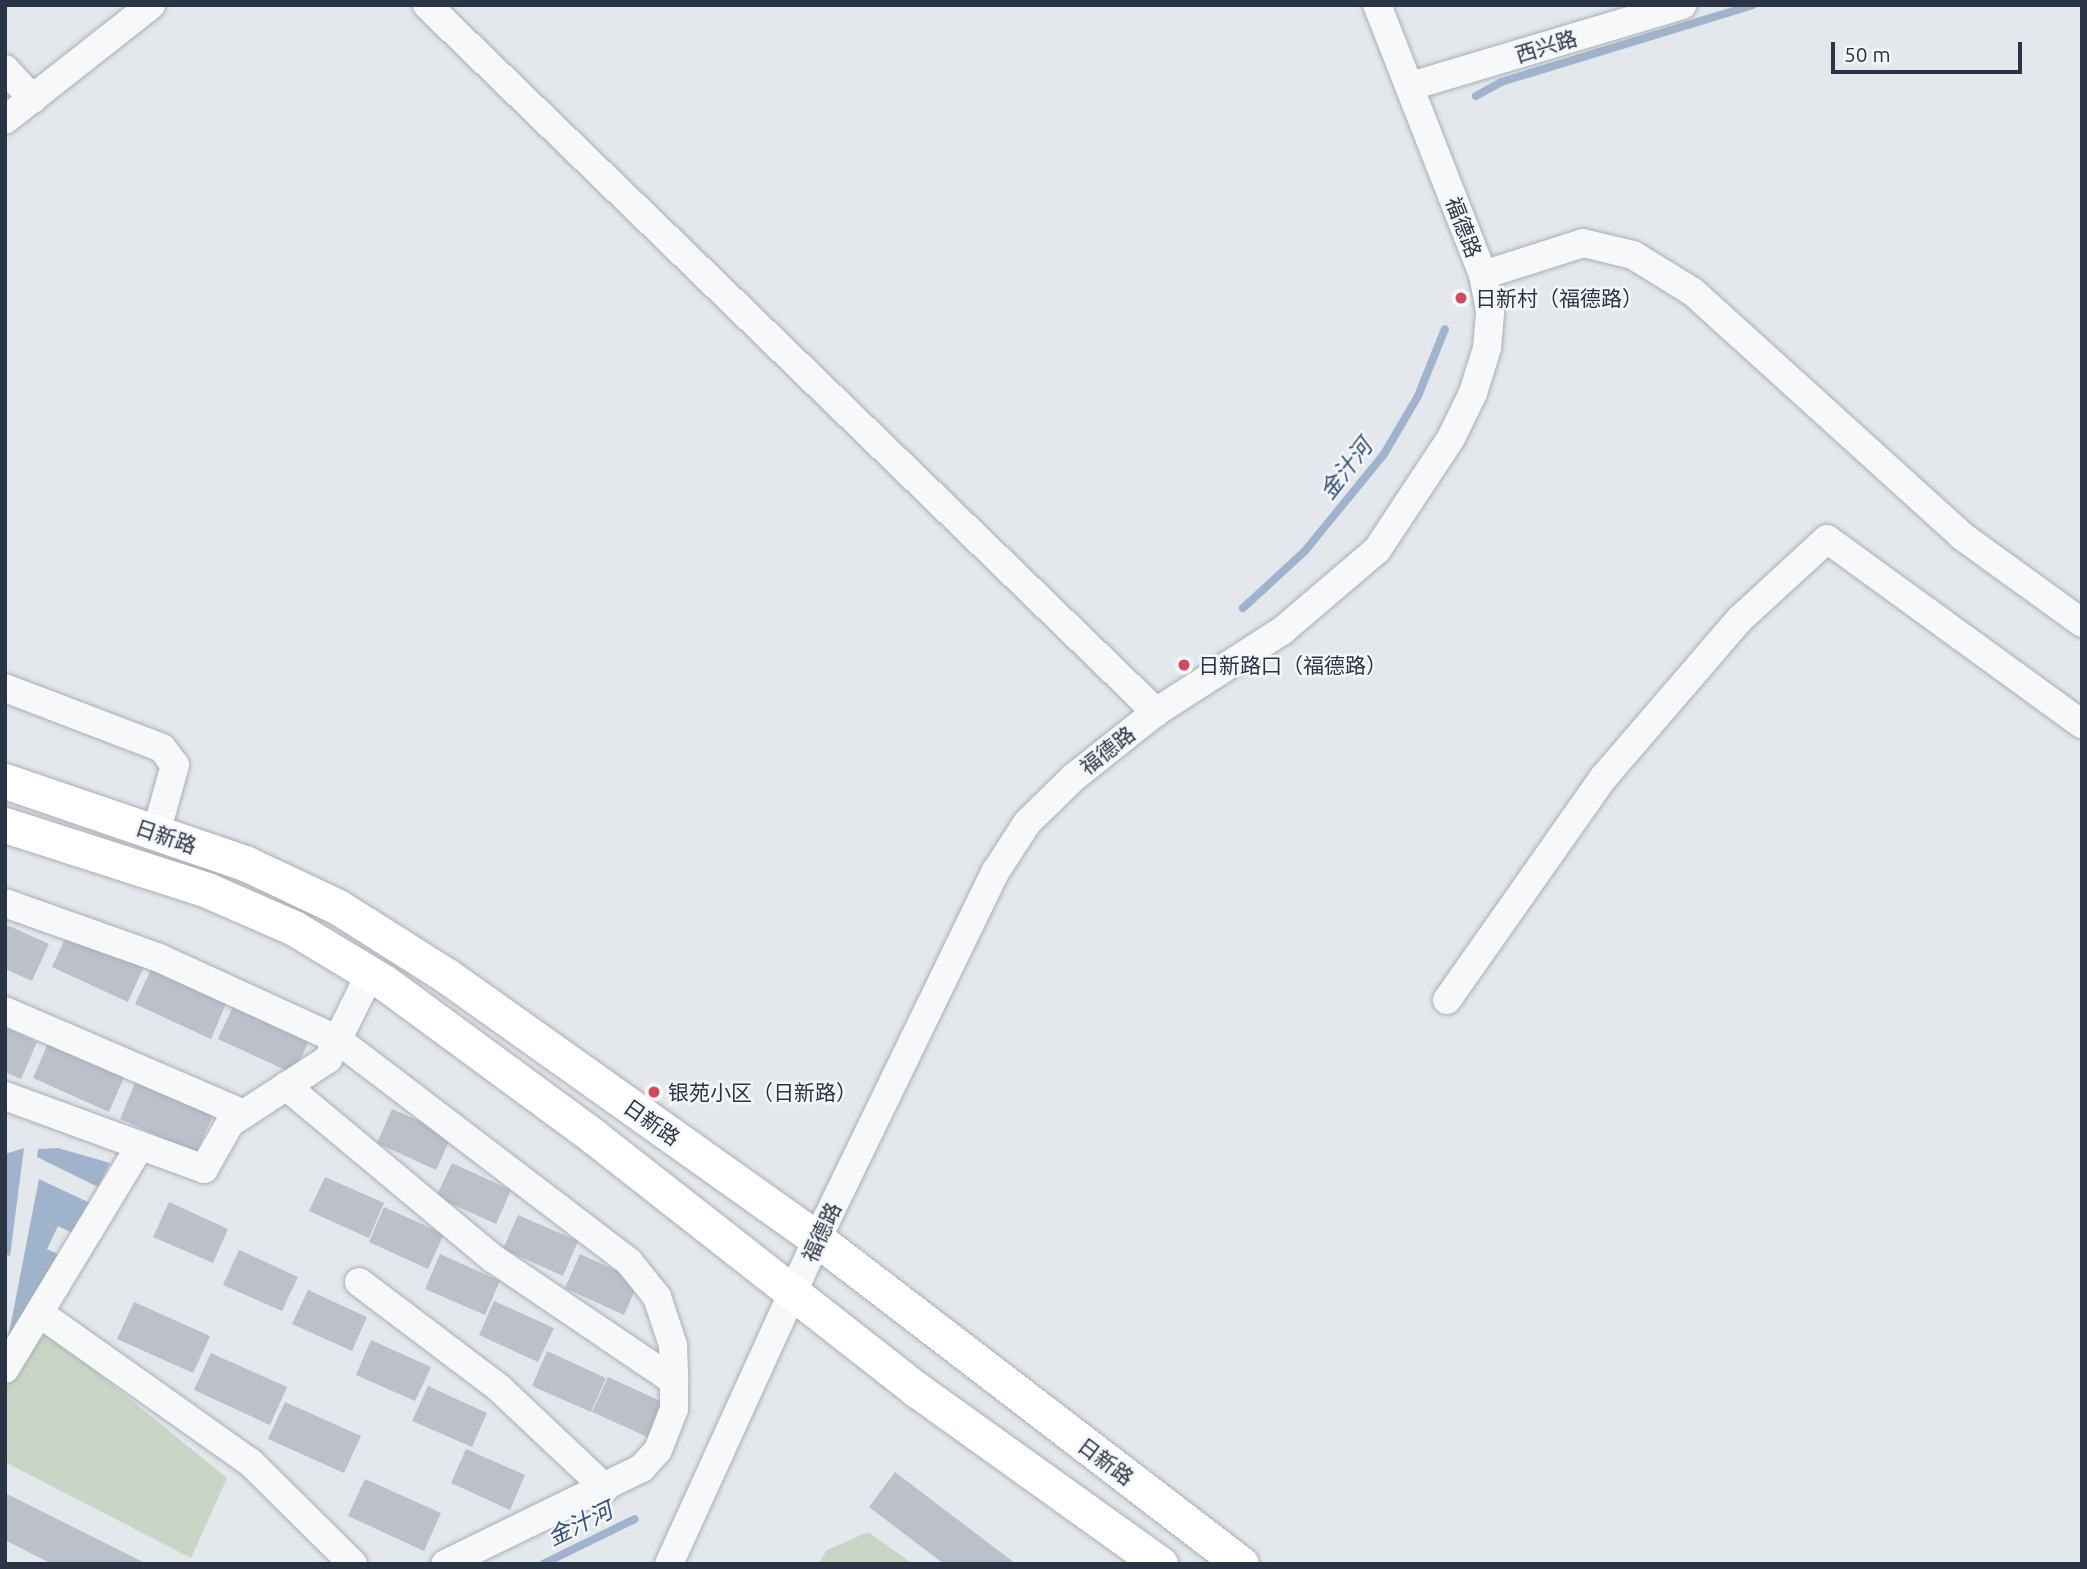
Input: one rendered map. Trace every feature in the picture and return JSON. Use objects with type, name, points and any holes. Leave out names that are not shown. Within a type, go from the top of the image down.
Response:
[{"type":"main road","name":"日新路","points":[[5,781],[247,864],[338,907],[447,976],[817,1239],[1241,1564]]},
{"type":"main road","name":"日新路","points":[[5,825],[207,890],[294,928],[370,974],[794,1290],[917,1390],[1160,1564]]},
{"type":"street","points":[[5,120],[151,5]]},
{"type":"street","points":[[427,5],[1156,712]]},
{"type":"street","name":"福德路","points":[[669,1564],[817,1239],[996,871],[1021,833],[1074,777],[1156,712],[1330,593],[1377,550],[1406,512],[1451,438],[1477,382],[1490,312],[1483,275],[1377,5]]},
{"type":"street","name":"西兴路","points":[[1411,86],[1682,5]]},
{"type":"street","points":[[5,69],[33,99]]},
{"type":"street","points":[[1483,275],[1583,243],[1633,256],[1693,292],[1962,536],[2082,623]]},
{"type":"street","points":[[1447,1000],[1604,776],[1740,619],[1827,540],[2082,724]]},
{"type":"street","points":[[5,688],[162,748],[175,765],[156,833]]},
{"type":"street","points":[[5,903],[158,957],[338,1040],[629,1262],[657,1297],[673,1345],[674,1381],[674,1409],[658,1450],[642,1468],[605,1488],[445,1564]]},
{"type":"street","points":[[5,1096],[204,1169],[230,1123],[328,1059],[370,974]]},
{"type":"street","points":[[5,1011],[244,1114]]},
{"type":"street","points":[[286,1086],[494,1259],[674,1381]]},
{"type":"street","points":[[8,1359],[42,1315],[140,1146]]},
{"type":"street","points":[[359,1282],[499,1388],[605,1488]]},
{"type":"street","points":[[42,1315],[250,1462],[353,1564]]},
{"type":"green space","points":[[40,1326],[227,1478],[191,1558],[5,1462],[5,1387]]},
{"type":"green space","points":[[868,1532],[913,1564],[818,1564],[827,1550]]},
{"type":"water","points":[[24,1148],[10,1256],[5,1254],[5,1154]]},
{"type":"water","points":[[58,1148],[110,1163],[98,1187],[37,1157],[38,1149]]},
{"type":"water","points":[[39,1179],[90,1203],[75,1234],[58,1226],[47,1249],[64,1257],[8,1338]]},
{"type":"building","points":[[5,924],[49,944],[32,981],[5,969]]},
{"type":"building","points":[[69,930],[145,964],[128,1002],[52,967]]},
{"type":"building","points":[[152,967],[227,1001],[211,1039],[135,1004]]},
{"type":"building","points":[[235,1002],[311,1036],[294,1074],[218,1039]]},
{"type":"building","points":[[5,1027],[37,1042],[21,1079],[5,1072]]},
{"type":"building","points":[[49,1041],[125,1075],[109,1112],[33,1078]]},
{"type":"building","points":[[136,1081],[213,1116],[196,1153],[120,1119]]},
{"type":"building","points":[[392,1109],[452,1135],[436,1170],[377,1143]]},
{"type":"building","points":[[452,1163],[511,1190],[496,1224],[436,1197]]},
{"type":"building","points":[[325,1177],[384,1203],[369,1238],[309,1211]]},
{"type":"building","points":[[169,1202],[228,1229],[213,1263],[153,1237]]},
{"type":"building","points":[[384,1207],[444,1234],[428,1269],[369,1242]]},
{"type":"building","points":[[518,1215],[578,1241],[563,1276],[503,1249]]},
{"type":"building","points":[[239,1250],[298,1277],[282,1311],[223,1285]]},
{"type":"building","points":[[440,1254],[500,1281],[485,1315],[425,1289]]},
{"type":"building","points":[[580,1254],[639,1281],[624,1315],[565,1288]]},
{"type":"building","points":[[308,1290],[367,1317],[352,1351],[292,1324]]},
{"type":"building","points":[[494,1301],[554,1328],[538,1362],[479,1335]]},
{"type":"building","points":[[134,1302],[210,1336],[193,1373],[117,1339]]},
{"type":"building","points":[[371,1340],[431,1367],[415,1401],[356,1375]]},
{"type":"building","points":[[547,1351],[606,1378],[591,1412],[532,1386]]},
{"type":"building","points":[[211,1353],[287,1387],[270,1425],[194,1390]]},
{"type":"building","points":[[608,1377],[667,1404],[652,1439],[592,1412]]},
{"type":"building","points":[[428,1386],[487,1413],[472,1447],[412,1421]]},
{"type":"building","points":[[285,1402],[361,1436],[344,1473],[268,1439]]},
{"type":"building","points":[[466,1449],[525,1475],[510,1510],[451,1483]]},
{"type":"building","points":[[895,1472],[1016,1564],[944,1564],[869,1507]]},
{"type":"building","points":[[365,1479],[441,1513],[424,1551],[348,1516]]},
{"type":"building","points":[[5,1493],[147,1564],[52,1564],[5,1540]]},
{"type":"waterway","name":"金汁河","points":[[1476,96],[1501,82],[1753,5]]},
{"type":"waterway","name":"金汁河","points":[[1243,608],[1305,551],[1384,454],[1418,396],[1445,329]]},
{"type":"waterway","name":"金汁河","points":[[543,1564],[635,1519]]},
{"type":"place","name":"日新村（福德路）","points":[[1461,298]]},
{"type":"place","name":"日新路口（福德路）","points":[[1184,665]]},
{"type":"place","name":"银苑小区（日新路）","points":[[654,1092]]}]
